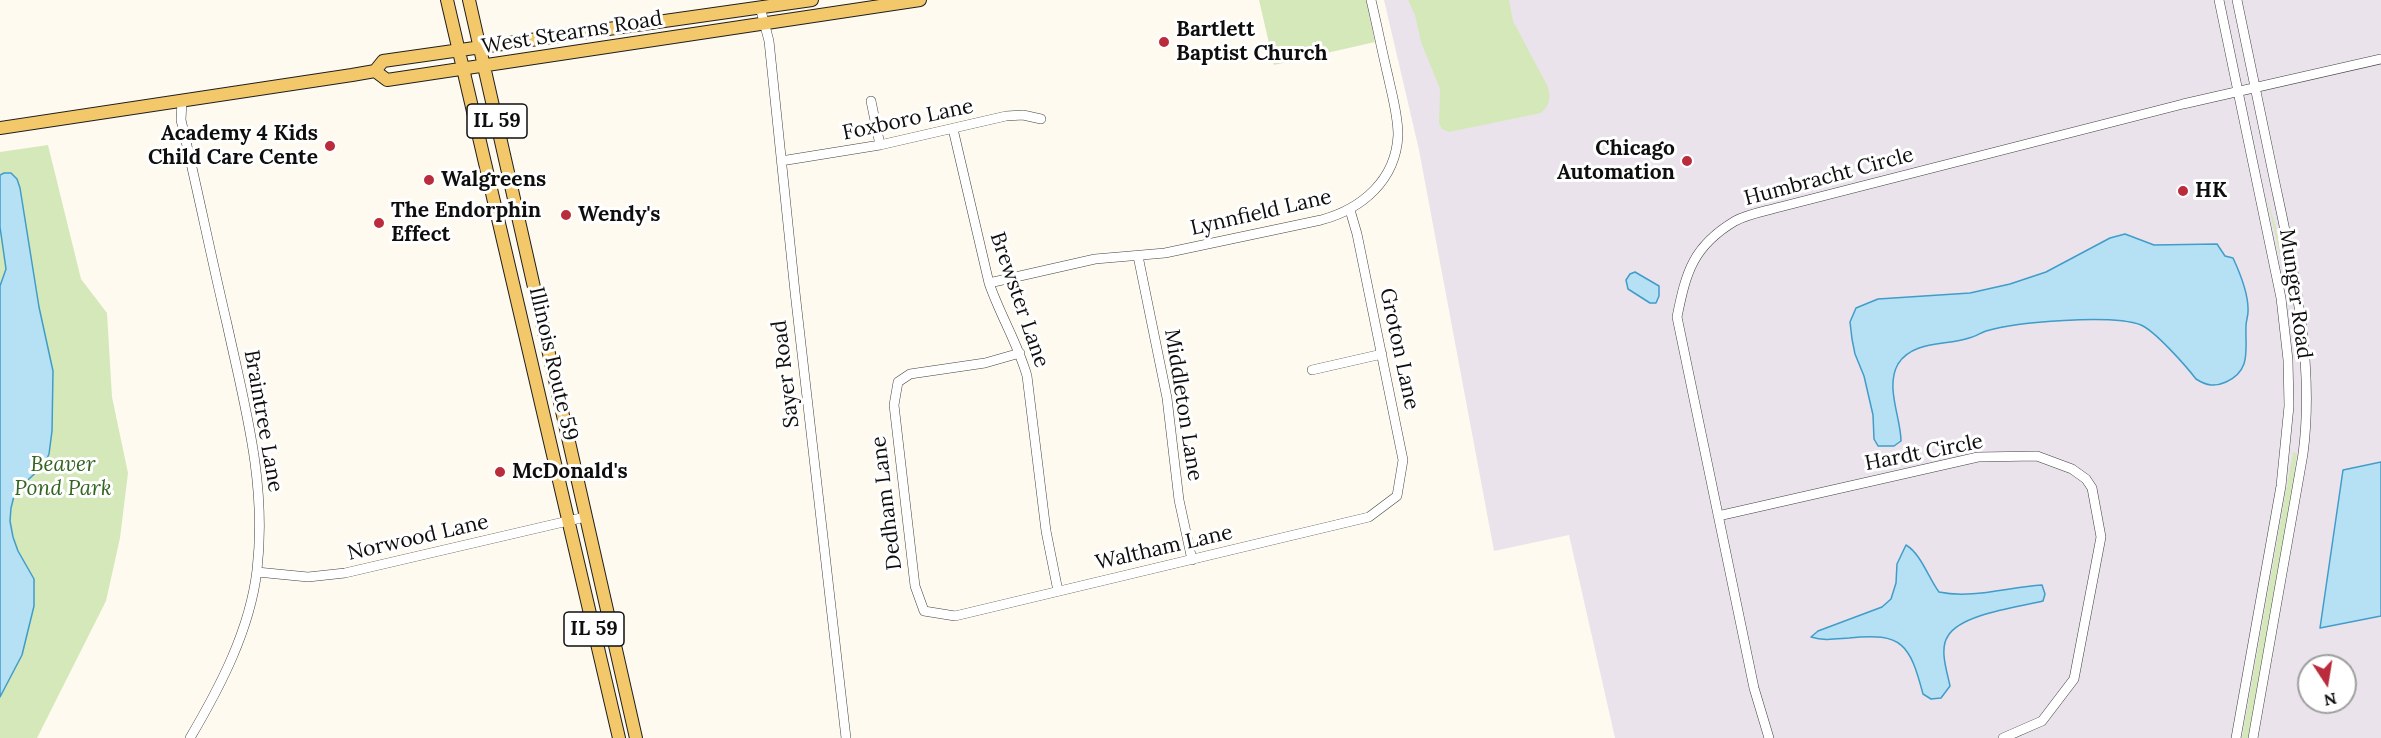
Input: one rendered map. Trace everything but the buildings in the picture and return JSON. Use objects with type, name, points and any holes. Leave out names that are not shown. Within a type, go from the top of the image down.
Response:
[{"type":"main road","name":"Illinois Route 59","points":[[447,0],[619,738]]},
{"type":"main road","name":"Illinois Route 59","points":[[469,0],[636,738]]},
{"type":"main road","name":"West Stearns Road","points":[[0,128],[375,71],[383,61],[459,49],[812,0]]},
{"type":"main road","name":"West Stearns Road","points":[[375,71],[387,80],[920,0]]},
{"type":"street","name":"Lynnfield Lane","points":[[989,283],[1095,259],[1138,256],[1321,220],[1350,210],[1366,199],[1385,178],[1395,153],[1398,136],[1394,104],[1371,0]]},
{"type":"street","name":"Munger Road","points":[[2219,0],[2281,298],[2288,360],[2289,406],[2281,486],[2236,738]]},
{"type":"street","name":"Munger Road","points":[[2237,0],[2298,293],[2305,364],[2306,405],[2306,433],[2294,510],[2253,738]]},
{"type":"street","name":"Sayer Road","points":[[760,7],[769,41],[846,738]]},
{"type":"street","name":"Humbracht Circle","points":[[1769,738],[1754,688],[1677,317],[1685,278],[1700,249],[1736,221],[1780,207],[2238,90],[2381,59]]},
{"type":"street","name":"Braintree Lane","points":[[182,101],[181,120],[254,446],[260,502],[257,572],[247,614],[230,664],[190,738]]},
{"type":"street","points":[[871,101],[880,146]]},
{"type":"street","name":"Foxboro Lane","points":[[781,160],[880,146],[1006,116],[1023,115],[1041,119]]},
{"type":"street","name":"Brewster Lane","points":[[953,129],[989,283],[998,308],[1020,352],[1029,386],[1046,531],[1058,591]]},
{"type":"street","name":"Groton Lane","points":[[1350,210],[1383,354],[1403,460],[1397,496]]},
{"type":"street","name":"Middleton Lane","points":[[1138,256],[1168,405],[1179,501],[1192,560]]},
{"type":"street","name":"Dedham Lane","points":[[932,613],[924,611],[915,586],[894,405],[898,382],[910,374],[985,363],[1020,352]]},
{"type":"street","points":[[1312,370],[1383,354]]},
{"type":"street","name":"Hardt Circle","points":[[1718,516],[1978,457],[2037,456],[2072,469],[2086,479],[2092,488],[2101,537],[2074,679],[2042,721],[2003,738]]},
{"type":"street","name":"Waltham Lane","points":[[932,613],[955,615],[1362,520],[1375,514],[1397,496]]},
{"type":"street","name":"Norwood Lane","points":[[257,572],[308,577],[345,573],[585,517]]},
{"type":"shaded area","points":[[1384,0],[2381,0],[2381,738],[1615,738],[1569,535],[1494,551],[1419,150]]},
{"type":"green space","points":[[1259,0],[1366,0],[1375,42],[1274,65]]},
{"type":"green space","points":[[1408,0],[1509,0],[1513,21],[1548,87],[1549,98],[1546,107],[1541,113],[1449,132],[1442,129],[1439,123],[1440,89],[1421,42],[1415,15]]},
{"type":"green space","name":"Beaver Pond Park","points":[[48,145],[81,279],[107,313],[112,397],[128,473],[120,538],[106,601],[37,738],[0,738],[0,152]]},
{"type":"green space","points":[[2266,195],[2288,268],[2293,311]]},
{"type":"green space","points":[[2293,452],[2297,453],[2291,497],[2248,738],[2242,738]]},
{"type":"water","points":[[11,173],[17,179],[20,188],[39,307],[53,371],[52,431],[49,454],[44,465],[15,492],[11,508],[10,521],[13,537],[34,579],[34,606],[22,655],[0,697],[0,286],[6,269],[0,227],[0,175]]},
{"type":"water","points":[[2125,234],[2154,245],[2217,244],[2225,256],[2233,258],[2244,284],[2248,305],[2245,358],[2240,371],[2234,377],[2218,385],[2207,384],[2196,379],[2154,334],[2141,325],[2127,322],[2064,320],[2000,328],[1973,337],[1921,347],[1904,356],[1894,373],[1893,382],[1901,441],[1894,446],[1878,446],[1874,439],[1873,415],[1864,376],[1852,339],[1850,322],[1856,308],[1878,299],[1970,293],[2010,284],[2046,272],[2110,238]]},
{"type":"water","points":[[1635,272],[1659,286],[1656,303],[1650,303],[1628,289],[1626,280],[1630,274]]},
{"type":"water","points":[[2381,462],[2381,616],[2320,628],[2343,470]]},
{"type":"water","points":[[1906,545],[1920,560],[1939,592],[1964,594],[2042,585],[2045,594],[2043,601],[1991,612],[1955,628],[1945,641],[1945,660],[1950,686],[1941,698],[1931,699],[1923,694],[1914,664],[1908,653],[1893,640],[1882,637],[1820,639],[1811,637],[1818,631],[1882,607],[1891,599],[1896,583],[1897,564]]},
{"type":"place","name":"Bartlett Baptist Church","points":[[1164,42]]},
{"type":"place","name":"Academy 4 Kids Child Care Cente","points":[[330,146]]},
{"type":"place","name":"Chicago Automation","points":[[1687,161]]},
{"type":"place","name":"Walgreens","points":[[429,180]]},
{"type":"place","name":"HK","points":[[2183,191]]},
{"type":"place","name":"Wendy's","points":[[566,215]]},
{"type":"place","name":"The Endorphin Effect","points":[[379,223]]},
{"type":"place","name":"McDonald's","points":[[500,472]]}]
